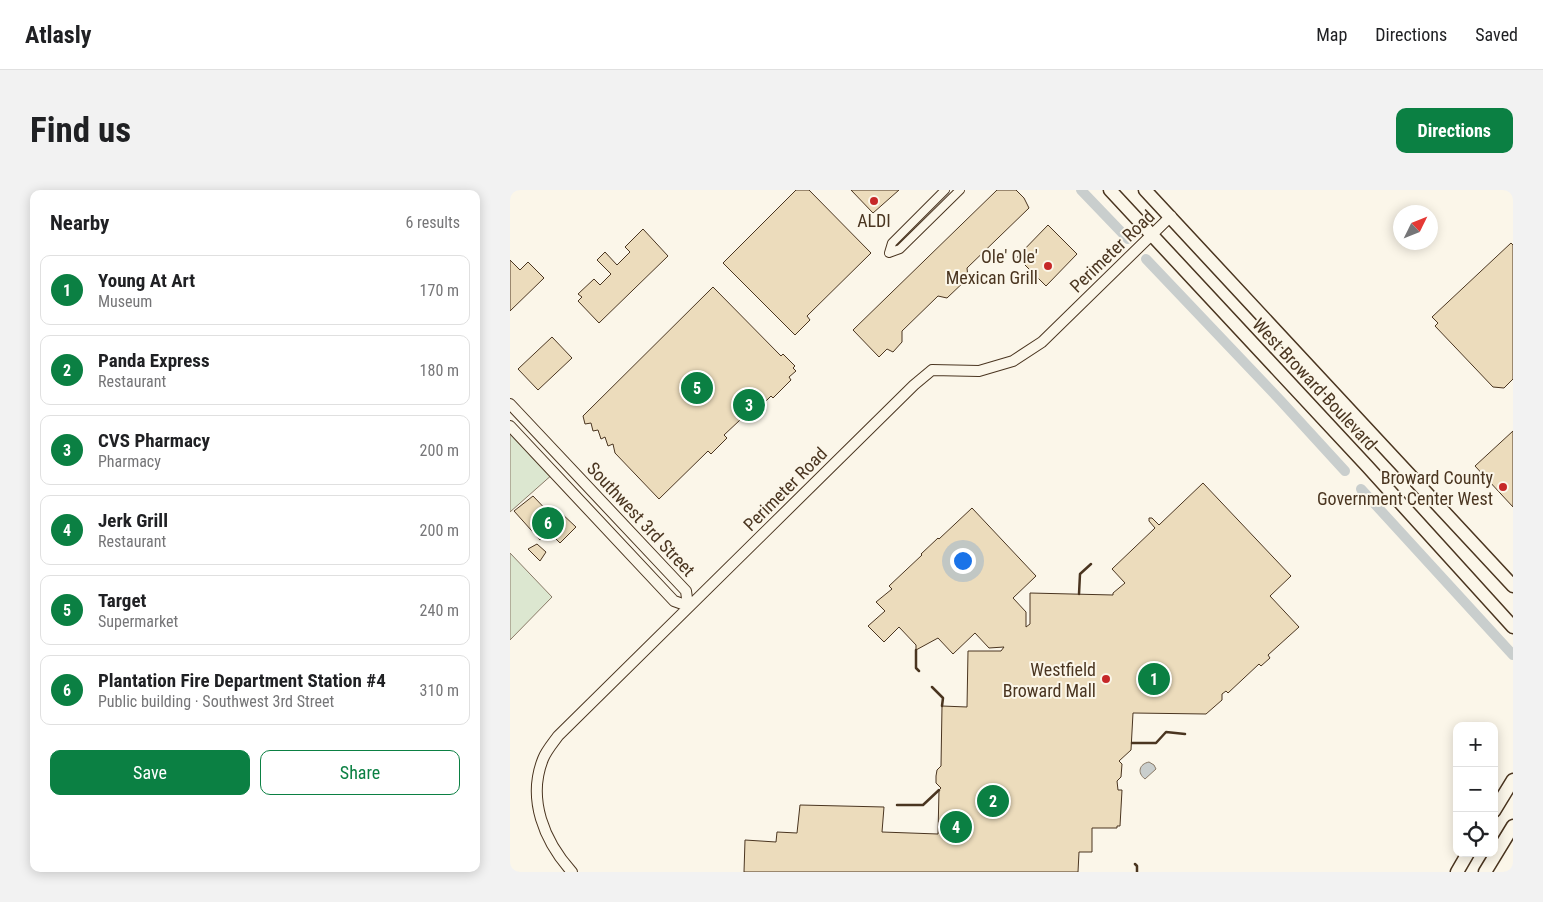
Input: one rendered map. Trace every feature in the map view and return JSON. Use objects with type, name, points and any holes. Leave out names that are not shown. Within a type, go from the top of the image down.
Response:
[{"type":"main road","name":"West Broward Boulevard","points":[[1110,190],[1367,466],[1513,627]]},
{"type":"main road","name":"West Broward Boulevard","points":[[1146,190],[1513,586]]},
{"type":"main road","points":[[1498,804],[1513,780]]},
{"type":"main road","points":[[1485,872],[1513,826]]},
{"type":"main road","points":[[1457,872],[1466,857]]},
{"type":"street","points":[[951,198],[945,190],[892,243],[889,253],[900,249],[960,190]]},
{"type":"street","name":"Perimeter Road","points":[[572,872],[559,858],[545,834],[539,809],[536,782],[543,757],[558,736],[914,384],[932,370],[979,371],[1013,361],[1042,342],[1171,216]]},
{"type":"street","name":"Southwest 3rd Street","points":[[510,404],[686,590],[688,606],[674,601],[510,426]]},
{"type":"street","points":[[607,530],[621,522]]},
{"type":"green space","points":[[510,426],[554,473],[510,512]]},
{"type":"green space","points":[[510,553],[552,597],[510,640]]},
{"type":"shaded area","points":[[1149,762],[1156,769],[1145,779],[1142,777],[1140,769]]},
{"type":"building","points":[[796,190],[809,190],[871,253],[807,316],[810,320],[795,335],[723,263]]},
{"type":"building","name":"ALDI","points":[[851,190],[899,190],[873,213]]},
{"type":"building","points":[[997,190],[1016,190],[1024,198],[1029,208],[967,268],[968,278],[947,298],[938,296],[902,331],[902,342],[893,352],[887,349],[879,357],[853,330]]},
{"type":"building","points":[[1048,225],[1077,254],[1046,286],[1017,257]]},
{"type":"building","points":[[643,229],[668,256],[599,323],[578,301],[582,297],[578,294],[594,279],[600,285],[611,274],[597,260],[605,252],[617,265],[630,252],[625,247]]},
{"type":"building","points":[[1511,243],[1513,245],[1513,379],[1504,388],[1493,387],[1435,326],[1438,323],[1432,317]]},
{"type":"building","points":[[510,260],[520,270],[528,262],[544,278],[510,311]]},
{"type":"building","points":[[713,287],[781,356],[783,354],[795,366],[793,368],[796,371],[789,377],[791,380],[773,398],[771,396],[759,408],[756,405],[724,435],[727,438],[711,454],[708,451],[659,499],[615,453],[613,444],[608,446],[605,437],[601,439],[598,430],[593,431],[591,423],[585,424],[583,416]]},
{"type":"building","points":[[552,337],[572,358],[538,390],[518,369]]},
{"type":"building","name":"Broward County Government Center West","points":[[1513,431],[1513,507],[1475,466]]},
{"type":"building","name":"Westfield Broward Mall","points":[[1203,483],[1291,576],[1270,596],[1299,627],[1268,655],[1270,658],[1261,666],[1259,664],[1228,693],[1226,691],[1222,694],[1222,700],[1206,714],[1133,713],[1131,750],[1119,761],[1122,764],[1121,777],[1117,781],[1118,790],[1122,790],[1120,826],[1117,826],[1117,828],[1092,828],[1092,852],[1079,852],[1078,872],[744,872],[745,840],[776,842],[777,832],[797,833],[800,805],[884,807],[882,832],[938,834],[939,790],[941,788],[936,783],[936,776],[937,770],[941,766],[942,706],[967,707],[968,651],[1001,651],[1004,647],[989,648],[975,633],[953,654],[938,638],[916,650],[916,645],[899,627],[884,642],[868,626],[885,611],[876,602],[892,589],[889,586],[972,508],[1036,576],[1013,598],[1026,612],[1026,627],[1030,624],[1030,593],[1113,595],[1125,583],[1112,569],[1155,528],[1149,521],[1149,518],[1152,518],[1159,525]]},
{"type":"building","points":[[533,496],[554,518],[560,512],[576,527],[560,543],[549,532],[540,540],[514,511]]},
{"type":"building","points":[[537,544],[546,552],[540,561],[528,549]]},
{"type":"waterway","points":[[1081,190],[1128,239]]},
{"type":"waterway","points":[[1146,259],[1345,471]]},
{"type":"waterway","points":[[1361,489],[1513,655]]},
{"type":"wall","points":[[1079,594],[1080,574],[1091,564]]},
{"type":"wall","points":[[916,650],[916,668],[919,671]]},
{"type":"wall","points":[[932,687],[943,698],[942,706]]},
{"type":"wall","points":[[1132,743],[1156,743],[1166,732],[1185,734]]},
{"type":"wall","points":[[897,805],[923,805],[939,790]]},
{"type":"wall","points":[[1135,864],[1137,872]]},
{"type":"place","name":"ALDI","points":[[874,201]]},
{"type":"place","name":"Ole' Ole' Mexican Grill","points":[[1048,266]]},
{"type":"place","name":"Target","points":[[697,388]]},
{"type":"place","name":"CVS Pharmacy","points":[[749,405]]},
{"type":"place","name":"Broward County Government Center West","points":[[1503,487]]},
{"type":"place","name":"Plantation Fire Department Station #4","points":[[548,523]]},
{"type":"place","name":"Westfield Broward Mall","points":[[1106,679]]},
{"type":"place","name":"Young At Art","points":[[1154,679]]},
{"type":"place","name":"Panda Express","points":[[993,801]]},
{"type":"place","name":"Jerk Grill","points":[[956,827]]}]
